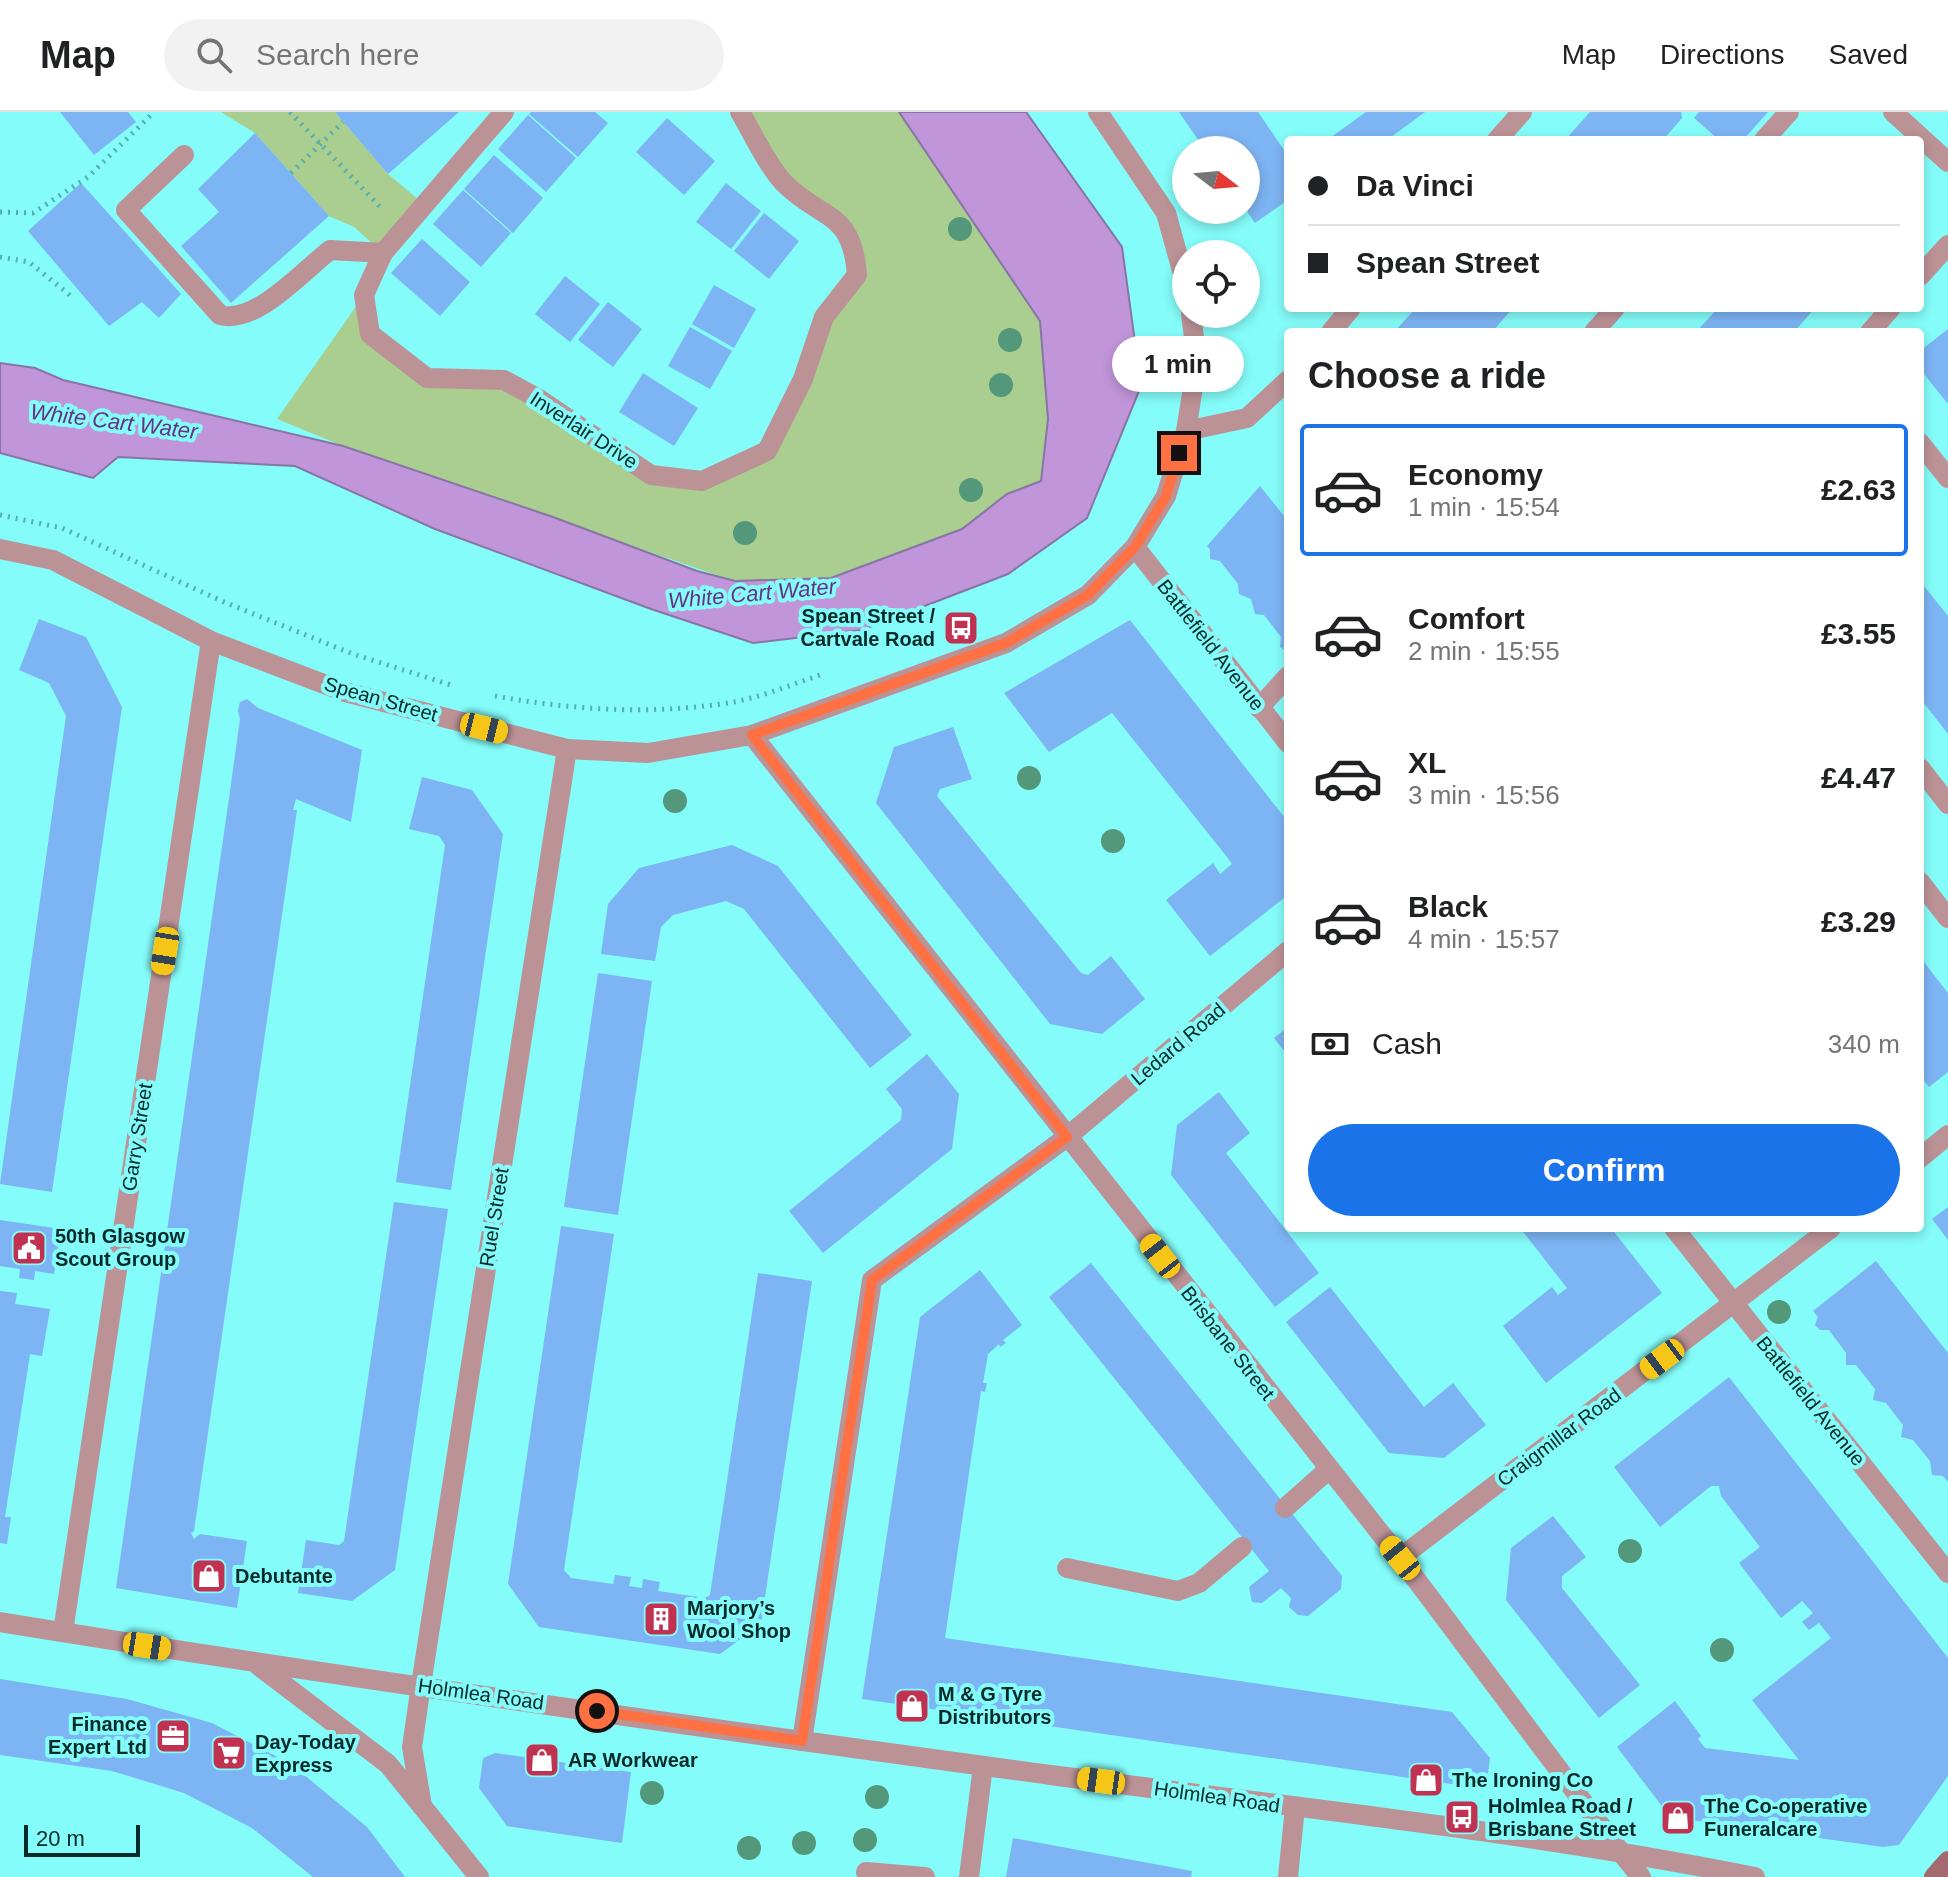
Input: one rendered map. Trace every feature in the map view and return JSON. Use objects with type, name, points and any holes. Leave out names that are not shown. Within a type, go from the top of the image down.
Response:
[{"type":"main road","points":[[1934,1877],[1948,1861]]},
{"type":"street","name":"Inverlair Drive","points":[[504,112],[383,253],[364,295],[370,334],[427,378],[504,380],[552,407],[651,475],[702,481],[767,451],[803,379],[824,317],[857,275],[855,246],[840,223],[783,181],[740,112]]},
{"type":"street","points":[[1098,112],[1166,213],[1174,240]]},
{"type":"street","points":[[1501,136],[1522,112]]},
{"type":"street","points":[[1768,136],[1789,112]]},
{"type":"street","points":[[1893,112],[1919,136]]},
{"type":"street","points":[[1924,140],[1948,162]]},
{"type":"street","points":[[184,155],[126,210],[220,315],[235,319],[253,313],[330,250],[383,253]]},
{"type":"street","points":[[1924,272],[1948,245]]},
{"type":"street","points":[[1334,328],[1348,312]]},
{"type":"street","points":[[1598,328],[1612,312]]},
{"type":"street","points":[[1874,328],[1888,312]]},
{"type":"street","name":"Spean Street","points":[[0,549],[53,560],[211,641],[345,692],[567,749],[648,753],[752,735],[1006,643],[1088,595],[1135,547],[1166,496],[1186,431],[1197,362],[1193,328]]},
{"type":"street","points":[[1186,431],[1247,418],[1284,384]]},
{"type":"street","points":[[1924,448],[1948,478]]},
{"type":"street","name":"Battlefield Avenue","points":[[1135,547],[1284,738]]},
{"type":"street","name":"Garry Street","points":[[63,1632],[211,641]]},
{"type":"street","points":[[1259,708],[1284,680]]},
{"type":"street","name":"Brisbane Street","points":[[752,735],[1400,1558],[1641,1877]]},
{"type":"street","name":"Ruel Street","points":[[422,1806],[412,1747],[567,749]]},
{"type":"street","points":[[1924,773],[1948,804]]},
{"type":"street","points":[[1924,887],[1948,918]]},
{"type":"street","name":"Ledard Road","points":[[802,1741],[872,1280],[1067,1137],[1284,954]]},
{"type":"street","points":[[1924,1155],[1948,1135]]},
{"type":"street","name":"Battlefield Avenue","points":[[1677,1232],[1948,1573]]},
{"type":"street","name":"Craigmillar Road","points":[[1400,1558],[1826,1232]]},
{"type":"street","points":[[1285,1508],[1328,1470]]},
{"type":"street","points":[[1067,1568],[1178,1591],[1199,1583],[1242,1547]]},
{"type":"street","name":"Holmlea Road","points":[[0,1622],[257,1665],[1619,1850],[1755,1877]]},
{"type":"street","points":[[257,1665],[388,1764],[479,1877]]},
{"type":"street","points":[[969,1877],[983,1766]]},
{"type":"street","name":"Holmlea Road","points":[[1288,1877],[1295,1807]]},
{"type":"street","points":[[866,1872],[925,1877]]},
{"type":"path","points":[[0,212],[33,213],[88,177],[154,112]]},
{"type":"path","points":[[290,112],[403,231]]},
{"type":"path","points":[[291,173],[343,122]]},
{"type":"path","points":[[0,257],[29,262],[71,296]]},
{"type":"path","points":[[0,515],[62,528],[310,637],[462,689]]},
{"type":"path","points":[[490,695],[573,710],[644,712],[731,702],[838,669]]},
{"type":"green space","points":[[221,112],[335,112],[388,174],[425,205],[383,253],[354,227],[329,216],[255,133]]},
{"type":"green space","points":[[740,112],[900,112],[1040,321],[1048,419],[1041,481],[962,529],[831,578],[734,581],[343,446],[277,419],[364,295],[370,334],[427,378],[504,380],[652,475],[702,481],[767,451],[856,275],[855,246],[783,181]]},
{"type":"water","name":"White Cart Water","points":[[899,112],[1026,112],[1122,247],[1141,386],[1087,518],[1008,574],[862,630],[753,643],[651,609],[435,529],[295,466],[118,457],[93,478],[0,453],[0,363],[35,368],[63,380],[343,446],[553,517],[697,571],[735,581],[831,578],[962,529],[1007,494],[1041,481],[1048,419],[1040,321]]},
{"type":"building","points":[[60,112],[128,112],[136,122],[94,155]]},
{"type":"building","points":[[335,112],[459,112],[388,174]]},
{"type":"building","points":[[595,112],[608,123],[578,157],[529,114]]},
{"type":"building","points":[[1179,112],[1258,112],[1284,150],[1284,203],[1260,220],[1260,136],[1195,136]]},
{"type":"building","points":[[1366,112],[1425,112],[1392,136],[1333,136]]},
{"type":"building","points":[[1590,112],[1681,112],[1682,118],[1666,136],[1569,136]]},
{"type":"building","points":[[1699,112],[1768,112],[1747,136],[1714,136],[1694,118]]},
{"type":"building","points":[[528,115],[576,158],[546,192],[498,149]]},
{"type":"building","points":[[667,118],[715,161],[684,195],[636,152]]},
{"type":"building","points":[[255,133],[329,216],[231,303],[181,246],[219,212],[198,189]]},
{"type":"building","points":[[494,155],[543,198],[513,233],[464,189]]},
{"type":"building","points":[[81,183],[181,294],[159,318],[142,302],[109,326],[28,231]]},
{"type":"building","points":[[726,183],[761,211],[731,249],[696,222]]},
{"type":"building","points":[[463,190],[511,233],[481,267],[433,224]]},
{"type":"building","points":[[764,213],[799,241],[769,279],[734,251]]},
{"type":"building","points":[[422,239],[470,282],[440,316],[391,273]]},
{"type":"building","points":[[565,276],[600,304],[570,342],[535,314]]},
{"type":"building","points":[[714,285],[756,309],[734,348],[692,324]]},
{"type":"building","points":[[608,302],[642,329],[613,367],[578,340]]},
{"type":"building","points":[[1412,312],[1510,312],[1496,328],[1398,328]]},
{"type":"building","points":[[1714,312],[1812,312],[1798,328],[1700,328]]},
{"type":"building","points":[[690,327],[732,351],[710,389],[668,366]]},
{"type":"building","points":[[1948,329],[1948,404],[1924,374],[1924,348]]},
{"type":"building","points":[[643,373],[698,408],[674,446],[619,412]]},
{"type":"building","points":[[1260,486],[1284,516],[1284,650],[1280,647],[1281,637],[1264,615],[1255,614],[1251,599],[1239,594],[1238,584],[1220,561],[1210,559],[1207,546]]},
{"type":"building","points":[[1924,586],[1948,616],[1948,734],[1924,703]]},
{"type":"building","points":[[39,619],[86,637],[122,707],[52,1192],[0,1184],[66,716],[49,683],[19,670]]},
{"type":"building","points":[[1130,620],[1284,817],[1284,898],[1210,956],[1166,900],[1213,863],[1220,874],[1232,864],[1227,857],[1112,713],[1049,752],[1004,693]]},
{"type":"building","points":[[247,699],[258,708],[362,750],[351,822],[296,799],[293,810],[297,810],[194,1531],[191,1533],[194,1539],[200,1534],[247,1541],[237,1608],[116,1588],[232,777],[240,719],[238,711],[240,702]]},
{"type":"building","points":[[953,727],[972,779],[940,789],[937,796],[1081,973],[1088,975],[1111,956],[1145,999],[1102,1034],[1050,1024],[876,803],[894,747]]},
{"type":"building","points":[[422,777],[472,790],[503,834],[451,1190],[396,1182],[445,845],[439,836],[409,829]]},
{"type":"building","points":[[732,845],[778,866],[912,1035],[870,1068],[744,909],[726,901],[673,915],[661,927],[655,961],[601,954],[608,904],[639,868]]},
{"type":"building","points":[[1924,962],[1948,993],[1948,1072],[1929,1087],[1924,1081]]},
{"type":"building","points":[[598,973],[652,981],[618,1215],[564,1207]]},
{"type":"building","points":[[1284,1030],[1284,1051],[1274,1038]]},
{"type":"building","points":[[927,1054],[959,1094],[952,1149],[823,1253],[789,1211],[901,1120],[902,1109],[886,1089]]},
{"type":"building","points":[[1219,1092],[1250,1133],[1226,1153],[1284,1228],[1284,1232],[1287,1232],[1319,1273],[1275,1307],[1171,1175],[1177,1125]]},
{"type":"building","points":[[394,1202],[448,1209],[395,1570],[352,1601],[298,1593],[306,1540],[339,1545],[344,1541]]},
{"type":"building","points":[[1948,1207],[1948,1240],[1932,1219]]},
{"type":"building","name":"50th Glasgow Scout Group","points":[[0,1220],[61,1229],[54,1274],[35,1271],[34,1280],[19,1278],[20,1269],[0,1266]]},
{"type":"building","points":[[561,1226],[614,1234],[564,1570],[571,1578],[613,1584],[615,1575],[631,1577],[629,1586],[642,1588],[643,1579],[660,1582],[658,1591],[705,1598],[710,1595],[758,1273],[812,1281],[761,1624],[720,1654],[539,1627],[508,1584]]},
{"type":"building","points":[[1523,1232],[1614,1232],[1662,1293],[1546,1383],[1503,1326],[1552,1287],[1558,1295],[1567,1288]]},
{"type":"building","points":[[1876,1261],[1948,1353],[1948,1482],[1943,1476],[1932,1475],[1930,1461],[1913,1440],[1901,1437],[1903,1425],[1886,1403],[1873,1400],[1875,1389],[1856,1365],[1846,1365],[1846,1353],[1829,1330],[1820,1330],[1815,1325],[1818,1317],[1813,1311]]},
{"type":"building","points":[[1091,1263],[1342,1576],[1341,1589],[1308,1616],[1298,1615],[1289,1607],[1291,1598],[1281,1588],[1262,1603],[1252,1602],[1249,1587],[1269,1571],[1049,1297]]},
{"type":"building","points":[[980,1270],[1022,1325],[1003,1340],[1006,1343],[1000,1347],[999,1344],[988,1354],[983,1383],[987,1383],[985,1392],[981,1391],[945,1638],[1452,1712],[1490,1758],[1486,1789],[862,1699],[920,1317]]},
{"type":"building","points":[[1330,1287],[1424,1407],[1453,1383],[1486,1425],[1444,1458],[1389,1453],[1286,1322]]},
{"type":"building","points":[[0,1291],[17,1293],[15,1304],[50,1309],[42,1356],[30,1354],[5,1517],[11,1517],[7,1544],[0,1543]]},
{"type":"building","points":[[1729,1377],[1948,1658],[1948,1776],[1899,1845],[1883,1847],[1670,1817],[1617,1747],[1675,1701],[1701,1736],[1698,1739],[1705,1748],[1799,1760],[1752,1700],[1831,1638],[1819,1623],[1809,1630],[1802,1622],[1813,1613],[1802,1601],[1781,1618],[1739,1563],[1760,1547],[1721,1496],[1719,1486],[1711,1486],[1660,1527],[1614,1467]]},
{"type":"building","points":[[1553,1516],[1586,1557],[1562,1576],[1562,1588],[1640,1685],[1599,1718],[1506,1600],[1511,1548]]},
{"type":"building","points":[[0,1679],[127,1699],[212,1723],[291,1764],[367,1827],[405,1877],[313,1877],[252,1828],[184,1793],[112,1771],[0,1755]]},
{"type":"building","points":[[495,1753],[631,1772],[622,1843],[507,1826],[479,1788],[483,1758]]},
{"type":"building","points":[[1013,1838],[1192,1871],[1191,1877],[1006,1877]]},
{"type":"place","name":"Spean Street / Cartvale Road","points":[[961,628]]},
{"type":"place","name":"50th Glasgow Scout Group","points":[[29,1248]]},
{"type":"place","name":"Debutante","points":[[209,1576]]},
{"type":"place","name":"Marjory’s Wool Shop","points":[[661,1619]]},
{"type":"place","name":"M & G Tyre Distributors","points":[[912,1706]]},
{"type":"place","name":"Finance Expert Ltd","points":[[173,1736]]},
{"type":"place","name":"Day-Today Express","points":[[229,1753]]},
{"type":"place","name":"AR Workwear","points":[[542,1760]]},
{"type":"place","name":"The Ironing Co","points":[[1426,1780]]},
{"type":"place","name":"Holmlea Road / Brisbane Street","points":[[1462,1817]]},
{"type":"place","name":"The Co-operative Funeralcare","points":[[1678,1818]]},
{"type":"route","points":[[597,1711],[802,1741],[872,1280],[1067,1137],[752,735],[862,698],[1006,643],[1088,595],[1135,547],[1166,496],[1179,453]]}]
